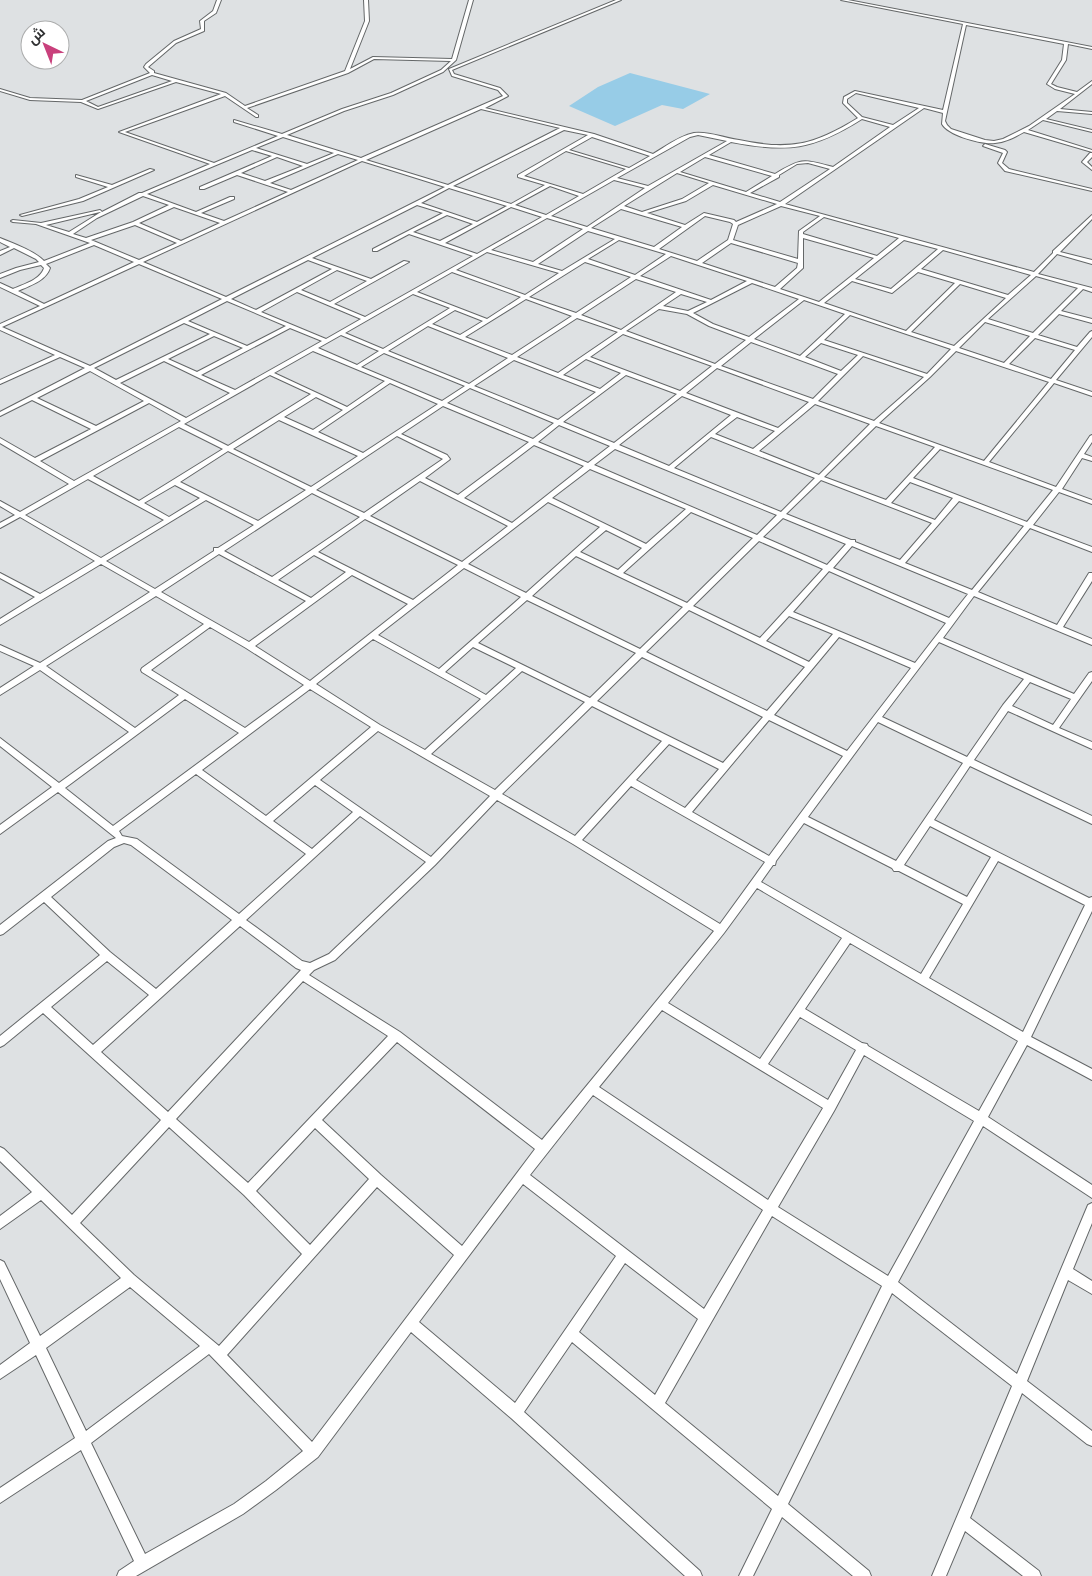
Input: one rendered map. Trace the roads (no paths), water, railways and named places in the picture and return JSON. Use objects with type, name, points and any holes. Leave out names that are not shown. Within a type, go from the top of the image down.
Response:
[{"type":"street","points":[[152,74],[153,72],[146,67],[147,65],[178,40],[203,30],[202,21],[215,12],[219,0]]},
{"type":"street","points":[[346,72],[367,22],[366,0]]},
{"type":"street","points":[[70,234],[108,210],[142,194],[344,110],[392,94],[442,71],[454,60],[471,0]]},
{"type":"street","points":[[0,327],[361,160],[501,99],[506,96],[504,93],[453,75],[450,70],[619,0]]},
{"type":"street","points":[[843,0],[1092,48]]},
{"type":"street","points":[[965,23],[942,123],[947,128],[987,141],[999,141],[1058,110],[1092,82]]},
{"type":"street","points":[[1066,43],[1064,60],[1049,84],[1056,88],[1078,93]]},
{"type":"street","points":[[245,106],[346,72],[373,58],[454,60]]},
{"type":"street","points":[[82,102],[84,98],[152,74],[225,94],[257,116]]},
{"type":"street","points":[[0,90],[30,99],[82,102],[98,108],[178,80]]},
{"type":"street","points":[[894,126],[861,118],[844,103],[845,98],[855,92],[945,112]]},
{"type":"street","points":[[213,164],[121,132],[225,94]]},
{"type":"street","points":[[698,263],[730,241],[736,224],[781,204],[923,107]]},
{"type":"street","points":[[480,108],[592,135],[654,156]]},
{"type":"street","points":[[1058,110],[1092,112]]},
{"type":"street","points":[[0,526],[612,178],[693,135],[705,134],[778,148],[811,144],[830,138],[861,118]]},
{"type":"street","points":[[1043,119],[1092,131]]},
{"type":"street","points":[[235,121],[447,188],[655,249],[1092,394]]},
{"type":"street","points":[[0,414],[564,128]]},
{"type":"street","points":[[1022,130],[1092,153],[1084,162],[1092,169]]},
{"type":"street","points":[[520,176],[592,135]]},
{"type":"street","points":[[534,264],[649,188],[731,140]]},
{"type":"street","points":[[987,141],[982,144],[1004,152],[1000,163],[1007,170],[1092,190]]},
{"type":"street","points":[[251,148],[306,165]]},
{"type":"street","points":[[566,150],[629,169]]},
{"type":"street","points":[[265,183],[337,152]]},
{"type":"street","points":[[704,155],[777,176]]},
{"type":"street","points":[[202,188],[276,156]]},
{"type":"street","points":[[747,193],[799,162],[832,168]]},
{"type":"street","points":[[22,215],[75,202],[152,170]]},
{"type":"street","points":[[677,172],[823,216],[1092,290]]},
{"type":"street","points":[[237,173],[292,192]]},
{"type":"street","points":[[78,176],[112,187]]},
{"type":"street","points":[[520,176],[582,195]]},
{"type":"street","points":[[441,244],[549,185],[520,176]]},
{"type":"street","points":[[612,178],[649,188]]},
{"type":"street","points":[[642,213],[684,200],[713,182]]},
{"type":"street","points":[[142,194],[224,223]]},
{"type":"street","points":[[197,213],[232,198]]},
{"type":"street","points":[[416,204],[478,224]]},
{"type":"street","points":[[86,240],[135,223],[174,205]]},
{"type":"street","points":[[621,206],[686,227]]},
{"type":"street","points":[[41,224],[108,210]]},
{"type":"street","points":[[375,250],[447,213]]},
{"type":"street","points":[[655,249],[704,214],[736,224]]},
{"type":"street","points":[[776,289],[796,272],[801,262],[800,235],[804,227],[823,216]]},
{"type":"street","points":[[72,1223],[168,1117],[306,972],[332,957],[432,862],[496,795],[641,651],[874,424],[928,376],[984,320],[1035,274],[1092,216]]},
{"type":"street","points":[[13,221],[41,224],[86,240],[137,264],[326,341]]},
{"type":"street","points":[[135,223],[181,243]]},
{"type":"street","points":[[410,233],[476,255]]},
{"type":"street","points":[[800,235],[878,258]]},
{"type":"street","points":[[461,338],[619,238]]},
{"type":"street","points":[[820,304],[902,238]]},
{"type":"street","points":[[0,240],[15,246],[44,263],[47,268],[44,276],[14,291]]},
{"type":"street","points":[[730,241],[801,262]]},
{"type":"street","points":[[0,276],[44,263],[93,244]]},
{"type":"street","points":[[0,253],[15,246]]},
{"type":"street","points":[[852,279],[892,291],[941,249]]},
{"type":"street","points":[[486,250],[563,273]]},
{"type":"street","points":[[1055,252],[1092,262]]},
{"type":"street","points":[[0,692],[156,592],[217,550],[364,456],[511,357],[670,254]]},
{"type":"street","points":[[308,258],[371,281]]},
{"type":"street","points":[[585,260],[712,302]]},
{"type":"street","points":[[330,304],[406,262]]},
{"type":"street","points":[[256,312],[337,268]]},
{"type":"street","points":[[451,270],[623,332],[716,368],[1092,502]]},
{"type":"street","points":[[918,270],[1009,297]]},
{"type":"street","points":[[689,313],[752,282]]},
{"type":"street","points":[[907,333],[959,282]]},
{"type":"street","points":[[0,285],[44,306]]},
{"type":"street","points":[[1005,365],[1082,287]]},
{"type":"street","points":[[297,290],[366,319]]},
{"type":"street","points":[[413,292],[488,321]]},
{"type":"street","points":[[559,375],[680,292]]},
{"type":"street","points":[[113,831],[311,684],[413,603],[618,446],[803,298]]},
{"type":"street","points":[[659,307],[689,313],[711,325],[842,372]]},
{"type":"street","points":[[357,367],[455,308]]},
{"type":"street","points":[[1059,312],[1092,321]]},
{"type":"street","points":[[801,358],[822,341],[848,314]]},
{"type":"street","points":[[984,320],[1077,349]]},
{"type":"street","points":[[184,321],[247,348]]},
{"type":"street","points":[[427,324],[600,391]]},
{"type":"street","points":[[198,374],[290,326]]},
{"type":"street","points":[[0,327],[89,368],[229,448],[848,755]]},
{"type":"street","points":[[340,333],[902,562],[1092,642]]},
{"type":"street","points":[[985,463],[1092,333]]},
{"type":"street","points":[[116,383],[214,334]]},
{"type":"street","points":[[822,341],[928,376]]},
{"type":"street","points":[[312,348],[829,568],[951,622]]},
{"type":"street","points":[[755,452],[813,402],[862,354]]},
{"type":"street","points":[[2,379],[60,355]]},
{"type":"street","points":[[585,358],[780,431]]},
{"type":"street","points":[[164,359],[235,393]]},
{"type":"street","points":[[270,373],[347,409]]},
{"type":"street","points":[[459,498],[625,373]]},
{"type":"street","points":[[314,432],[390,381]]},
{"type":"street","points":[[138,504],[316,394]]},
{"type":"street","points":[[33,398],[96,429]]},
{"type":"street","points":[[35,461],[148,401]]},
{"type":"street","points":[[671,468],[736,414]]},
{"type":"street","points":[[279,417],[364,456]]},
{"type":"street","points":[[273,580],[420,478],[446,457],[397,434]]},
{"type":"street","points":[[711,435],[935,522]]},
{"type":"street","points":[[124,1576],[142,1563],[226,1516],[272,1486],[313,1452],[523,1177],[543,1148],[721,930],[848,755],[973,593],[1058,489],[1092,437]]},
{"type":"street","points":[[1,442],[74,484]]},
{"type":"street","points":[[887,504],[939,447]]},
{"type":"street","points":[[1080,455],[1092,460]]},
{"type":"street","points":[[87,476],[168,519]]},
{"type":"street","points":[[420,478],[513,526]]},
{"type":"street","points":[[909,479],[1092,550]]},
{"type":"street","points":[[175,482],[258,524]]},
{"type":"street","points":[[902,562],[958,497]]},
{"type":"street","points":[[0,622],[168,519],[206,498]]},
{"type":"street","points":[[548,500],[648,548]]},
{"type":"street","points":[[0,503],[249,646],[377,727],[576,841],[721,930]]},
{"type":"street","points":[[619,573],[690,509]]},
{"type":"street","points":[[439,673],[605,527]]},
{"type":"street","points":[[761,642],[852,542]]},
{"type":"street","points":[[217,550],[311,601]]},
{"type":"street","points":[[314,552],[413,603]]},
{"type":"street","points":[[576,554],[689,606],[811,666]]},
{"type":"street","points":[[249,646],[351,572]]},
{"type":"street","points":[[1059,628],[1089,586],[1092,575]]},
{"type":"street","points":[[1,577],[40,597]]},
{"type":"street","points":[[787,612],[916,667]]},
{"type":"street","points":[[209,624],[145,670],[246,733]]},
{"type":"street","points":[[687,812],[770,716],[838,633]]},
{"type":"street","points":[[372,635],[487,698]]},
{"type":"street","points":[[938,639],[1075,698]]},
{"type":"street","points":[[474,644],[725,768]]},
{"type":"street","points":[[0,648],[40,666],[135,732]]},
{"type":"street","points":[[426,754],[521,668]]},
{"type":"street","points":[[1054,729],[1092,675]]},
{"type":"street","points":[[897,868],[930,822],[968,760],[1029,678]]},
{"type":"street","points":[[0,830],[184,696]]},
{"type":"street","points":[[1006,707],[1092,746]]},
{"type":"street","points":[[877,718],[1092,820]]},
{"type":"street","points":[[266,821],[377,727]]},
{"type":"street","points":[[576,841],[668,740]]},
{"type":"street","points":[[0,741],[124,840],[134,842],[239,919],[300,965],[306,972],[396,1035],[543,1148]]},
{"type":"street","points":[[196,770],[311,853]]},
{"type":"street","points":[[314,780],[432,862]]},
{"type":"street","points":[[630,781],[772,862]]},
{"type":"street","points":[[93,1052],[311,853],[360,811]]},
{"type":"street","points":[[803,818],[897,868],[969,903]]},
{"type":"street","points":[[746,1576],[890,1284],[1025,1039],[1092,903],[930,822]]},
{"type":"street","points":[[0,931],[112,844],[124,840]]},
{"type":"street","points":[[923,980],[996,856]]},
{"type":"street","points":[[756,883],[1025,1039],[1092,1075]]},
{"type":"street","points":[[44,896],[108,955],[156,995]]},
{"type":"street","points":[[761,1066],[849,936]]},
{"type":"street","points":[[0,1042],[108,955]]},
{"type":"street","points":[[660,1004],[830,1107]]},
{"type":"street","points":[[44,1007],[248,1191],[311,1254]]},
{"type":"street","points":[[798,1011],[863,1047],[980,1118],[1092,1192]]},
{"type":"street","points":[[248,1191],[396,1035]]},
{"type":"street","points":[[658,1403],[705,1317],[771,1209],[863,1047]]},
{"type":"street","points":[[593,1089],[771,1209],[890,1284],[1092,1439]]},
{"type":"street","points":[[315,1121],[463,1256]]},
{"type":"street","points":[[0,1153],[130,1279],[214,1350],[313,1452]]},
{"type":"street","points":[[523,1177],[623,1256],[705,1317]]},
{"type":"street","points":[[0,1496],[214,1350],[311,1254],[377,1179]]},
{"type":"street","points":[[0,1223],[41,1193]]},
{"type":"street","points":[[939,1576],[1092,1210]]},
{"type":"street","points":[[516,1413],[623,1256]]},
{"type":"street","points":[[0,1266],[142,1563]]},
{"type":"street","points":[[1066,1272],[1092,1288]]},
{"type":"street","points":[[0,1373],[130,1279]]},
{"type":"street","points":[[411,1324],[516,1413],[695,1576]]},
{"type":"street","points":[[571,1332],[864,1576]]},
{"type":"street","points":[[962,1520],[1034,1576]]}]
